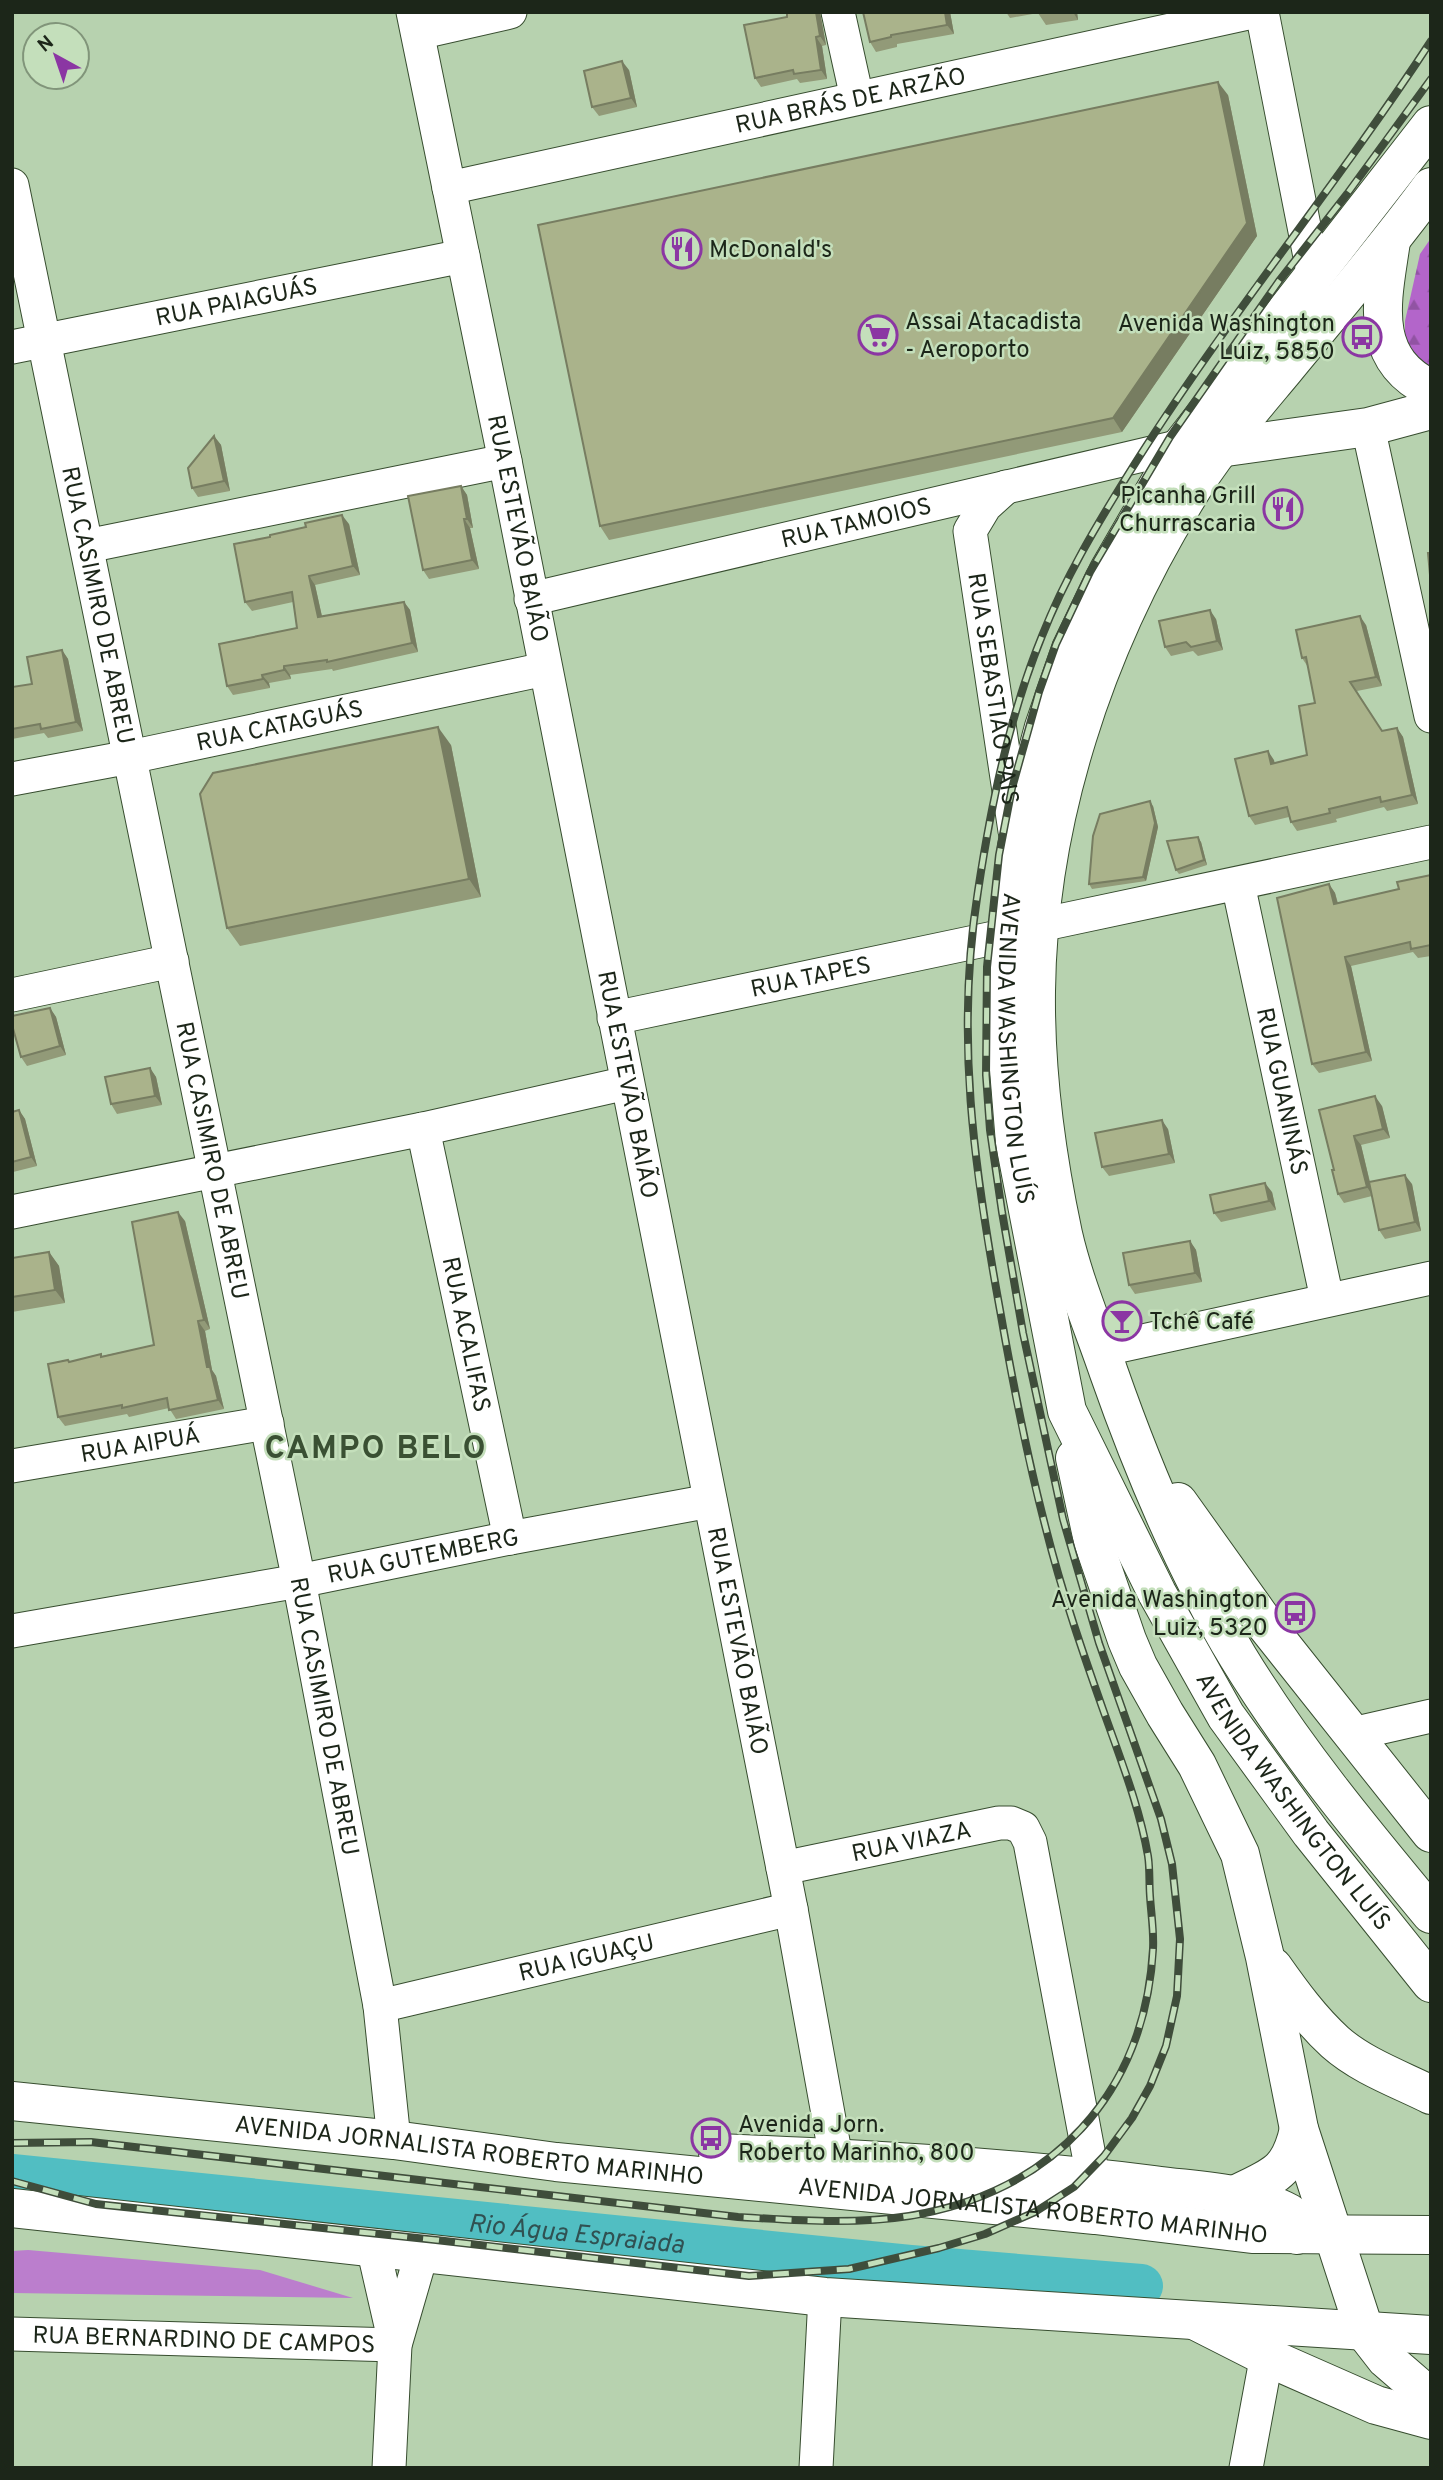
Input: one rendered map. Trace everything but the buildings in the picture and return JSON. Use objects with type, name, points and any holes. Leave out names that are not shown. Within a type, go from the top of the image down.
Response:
[{"type":"main road","name":"AVENIDA WASHINGTON LUÍS","points":[[1431,125],[1181,446],[1109,570],[1071,649],[1044,727],[1029,783],[1017,847],[1024,930],[1036,991],[1040,1096],[1064,1237],[1081,1300],[1136,1451],[1213,1613],[1254,1682],[1308,1762],[1353,1821],[1431,1914]]},
{"type":"main road","name":"AVENIDA WASHINGTON LUÍS","points":[[1426,1978],[1304,1823],[1226,1716],[1157,1593],[1067,1411],[1015,1143],[1007,1045],[1024,930],[1049,863],[1071,756],[1103,659],[1137,588],[1176,515],[1219,448],[1391,241],[1431,187]]},
{"type":"main road","points":[[1391,241],[1382,314],[1384,335],[1404,371],[1431,389]]},
{"type":"main road","points":[[1219,448],[1368,427],[1431,410]]},
{"type":"main road","points":[[1067,1411],[1093,1541],[1110,1595],[1138,1665],[1197,1765],[1240,1854],[1265,1957],[1299,2129],[1315,2235],[1365,2332],[1386,2359],[1431,2398]]},
{"type":"main road","points":[[1136,1451],[1183,1508],[1265,1624],[1431,1833]]},
{"type":"main road","points":[[1265,1957],[1306,2012],[1337,2044],[1371,2066],[1431,2095]]},
{"type":"main road","name":"AVENIDA JORNALISTA ROBERTO MARINHO","points":[[12,2101],[394,2140],[556,2162],[1055,2211],[1252,2234],[1431,2235]]},
{"type":"main road","points":[[1233,2196],[1275,2174],[1287,2164],[1294,2151],[1299,2129]]},
{"type":"main road","points":[[556,2162],[587,2146],[601,2145],[706,2153],[836,2158],[1093,2177],[1233,2196],[1275,2206],[1289,2213],[1315,2235]]},
{"type":"main road","points":[[12,2208],[825,2297],[1198,2322],[1269,2342],[1376,2405],[1431,2420]]},
{"type":"main road","points":[[1269,2342],[1365,2332],[1431,2335]]},
{"type":"street","points":[[416,23],[510,12]]},
{"type":"street","points":[[838,12],[857,98]]},
{"type":"street","name":"RUA BRÁS DE ARZÃO","points":[[449,188],[1253,12]]},
{"type":"street","points":[[1262,12],[1314,277]]},
{"type":"street","name":"RUA ESTEVÃO BAIÃO","points":[[416,23],[783,1868],[836,2158]]},
{"type":"street","name":"RUA CASIMIRO DE ABREU","points":[[12,185],[299,1581],[380,2006],[394,2140]]},
{"type":"street","name":"RUA PAIAGUÁS","points":[[12,347],[463,256]]},
{"type":"street","points":[[1368,427],[1421,627],[1431,716]]},
{"type":"street","name":"RUA TAMOIOS","points":[[531,599],[1181,446]]},
{"type":"street","points":[[87,546],[505,461]]},
{"type":"street","points":[[926,506],[970,531],[985,506],[1006,487]]},
{"type":"street","name":"RUA SEBASTIÃO PAIS","points":[[970,531],[1017,847]]},
{"type":"street","name":"RUA CATAGUÁS","points":[[12,779],[130,757],[545,669]]},
{"type":"street","name":"RUA TAPES","points":[[614,1018],[1431,842]]},
{"type":"street","name":"RUA GUANINÁS","points":[[1238,884],[1326,1299]]},
{"type":"street","points":[[12,995],[172,961]]},
{"type":"street","points":[[12,1212],[423,1129],[627,1083]]},
{"type":"street","name":"RUA ACALIFAS","points":[[423,1129],[510,1538]]},
{"type":"street","points":[[1101,1350],[1431,1278]]},
{"type":"street","name":"RUA AIPUÁ","points":[[12,1466],[267,1423]]},
{"type":"street","name":"RUA GUTEMBERG","points":[[12,1631],[299,1581],[710,1501]]},
{"type":"street","points":[[1352,1734],[1431,1716]]},
{"type":"street","name":"RUA VIAZA","points":[[783,1868],[999,1823],[1011,1823],[1023,1828],[1030,1842],[1093,2177]]},
{"type":"street","name":"RUA IGUAÇU","points":[[380,2006],[791,1909]]},
{"type":"street","points":[[373,2247],[395,2345]]},
{"type":"street","points":[[389,2468],[395,2345],[422,2252]]},
{"type":"street","points":[[816,2468],[825,2297]]},
{"type":"street","name":"RUA BERNARDINO DE CAMPOS","points":[[12,2334],[395,2345]]},
{"type":"street","points":[[1246,2468],[1269,2342]]},
{"type":"green space","points":[[1431,238],[1431,377],[1405,341],[1405,321],[1420,254]]},
{"type":"shaded area","points":[[28,2250],[260,2270],[353,2298],[12,2293],[12,2251]]},
{"type":"waterway","name":"Rio Água Espraiada","points":[[12,2176],[910,2267],[1141,2286]]},
{"type":"railway","points":[[12,2143],[91,2142],[738,2217],[823,2221],[888,2219],[960,2204],[1006,2185],[1047,2160],[1082,2128],[1110,2091],[1132,2049],[1146,2001],[1153,1949],[1149,1861],[1145,1838],[1124,1769],[1059,1577],[1033,1475],[1010,1365],[982,1205],[971,1101],[968,997],[978,891],[995,794],[1020,698],[1042,636],[1071,573],[1129,473],[1202,363],[1431,41]]},
{"type":"railway","points":[[12,2181],[96,2204],[749,2276],[849,2269],[985,2234],[1035,2212],[1074,2187],[1104,2156],[1132,2118],[1150,2086],[1166,2046],[1177,1996],[1180,1939],[1172,1864],[1161,1819],[1099,1643],[1063,1519],[1023,1333],[1002,1212],[990,1130],[986,1075],[987,967],[999,855],[1012,788],[1039,692],[1056,644],[1090,572],[1170,437],[1279,281],[1431,79]]},
{"type":"place","name":"McDonald's","points":[[682,249]]},
{"type":"place","name":"Assai Atacadista - Aeroporto","points":[[878,335]]},
{"type":"place","name":"Avenida Washington Luiz, 5850","points":[[1362,337]]},
{"type":"place","name":"Picanha Grill Churrascaria","points":[[1283,509]]},
{"type":"place","name":"Tchê Café","points":[[1122,1321]]},
{"type":"place","name":"Avenida Washington Luiz, 5320","points":[[1295,1613]]},
{"type":"place","name":"Avenida Jorn. Roberto Marinho, 800","points":[[711,2138]]},
{"type":"district","name":"CAMPO BELO","points":[[376,1447]]}]
